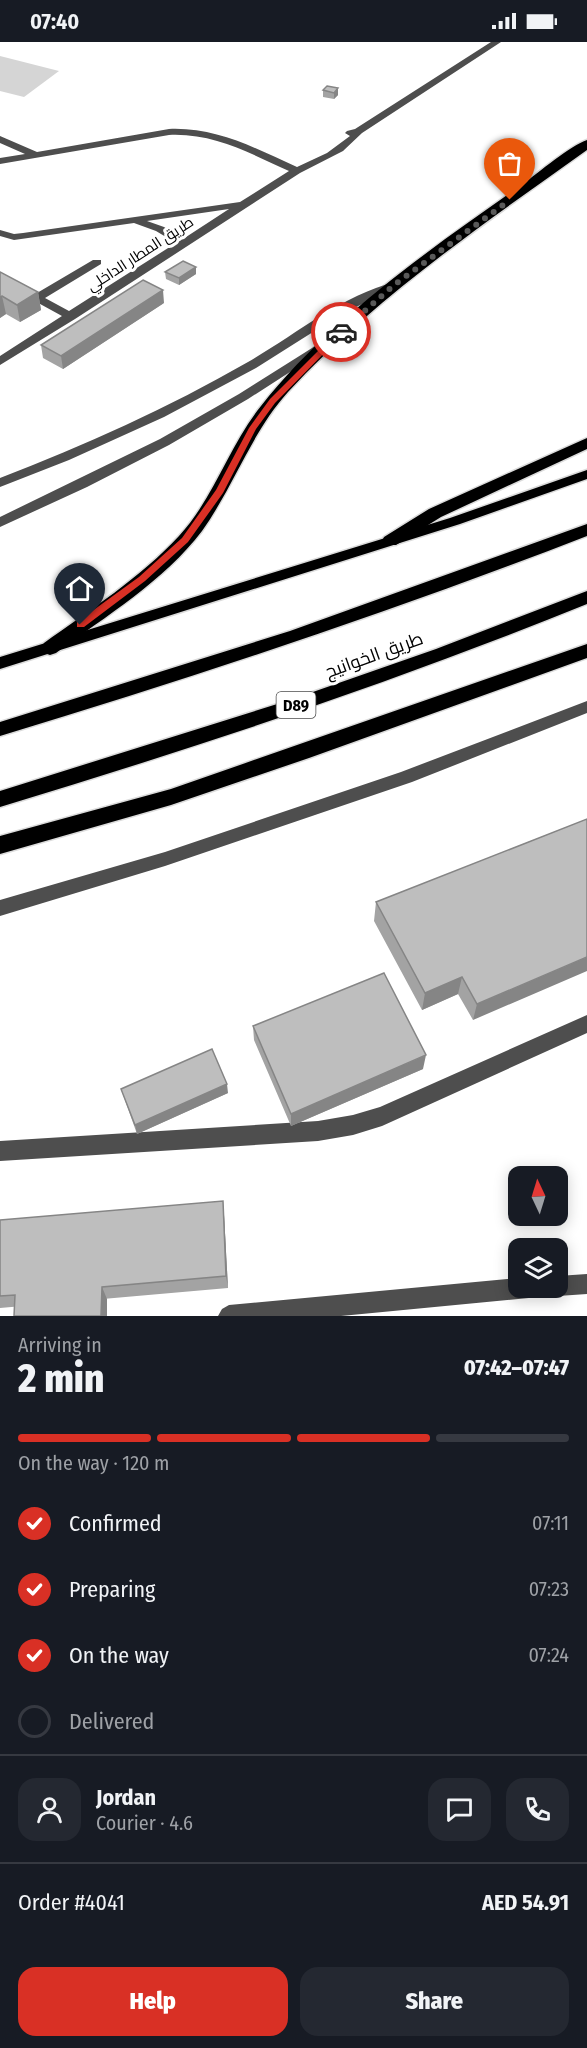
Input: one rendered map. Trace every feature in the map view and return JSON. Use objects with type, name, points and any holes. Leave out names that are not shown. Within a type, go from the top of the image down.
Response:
[{"type":"highway","points":[[50,648],[142,579],[185,540],[220,491],[253,428],[273,401],[340,333],[394,285],[587,144]]},
{"type":"highway","points":[[390,541],[435,513],[587,443]]},
{"type":"highway","points":[[0,729],[247,653],[378,609],[587,530]]},
{"type":"highway","name":"طريق الخوانيج","points":[[0,799],[301,703],[435,656],[587,597]]},
{"type":"highway","points":[[0,845],[193,789],[302,753],[587,651]]},
{"type":"main road","points":[[0,663],[390,541],[517,500],[587,474]]},
{"type":"street","name":"طريق المطار الداخلي","points":[[0,361],[296,171],[318,163],[353,139],[358,131],[497,42]]},
{"type":"street","points":[[0,161],[169,132],[194,130],[218,136],[296,171]]},
{"type":"street","points":[[0,139],[18,149],[42,153]]},
{"type":"street","points":[[0,233],[14,237],[23,236],[244,204]]},
{"type":"street","points":[[134,220],[160,229],[183,244]]},
{"type":"street","points":[[38,298],[97,262]]},
{"type":"street","points":[[0,277],[70,317]]},
{"type":"street","points":[[0,483],[157,415],[288,344],[351,303],[394,285]]},
{"type":"street","points":[[0,522],[66,493],[179,433],[266,383],[340,333]]},
{"type":"street","points":[[0,908],[165,859],[406,777],[587,707]]},
{"type":"street","points":[[0,1151],[318,1131],[353,1125],[382,1116],[587,1024]]},
{"type":"street","points":[[568,1285],[587,1284]]},
{"type":"street","points":[[229,1316],[508,1290]]},
{"type":"shaded area","points":[[0,56],[59,71],[24,97],[0,91]]},
{"type":"building","points":[[327,86],[338,88],[334,93],[323,90]]},
{"type":"building","points":[[183,261],[196,267],[179,278],[165,272]]},
{"type":"building","points":[[0,272],[38,292],[17,305],[2,296],[0,298]]},
{"type":"building","points":[[143,280],[163,290],[61,356],[41,345]]},
{"type":"building","points":[[587,819],[587,957],[477,1004],[462,977],[425,993],[376,902]]},
{"type":"building","points":[[384,973],[426,1055],[291,1114],[253,1026]]},
{"type":"building","points":[[212,1049],[227,1084],[135,1125],[121,1089]]},
{"type":"building","points":[[223,1201],[226,1276],[102,1287],[101,1316],[14,1316],[15,1295],[0,1296],[0,1220]]},
{"type":"way so far","points":[[341,332],[394,285],[510,200]]},
{"type":"route","points":[[80,625],[142,579],[185,540],[220,491],[253,428],[273,401],[316,354],[341,332]]}]
